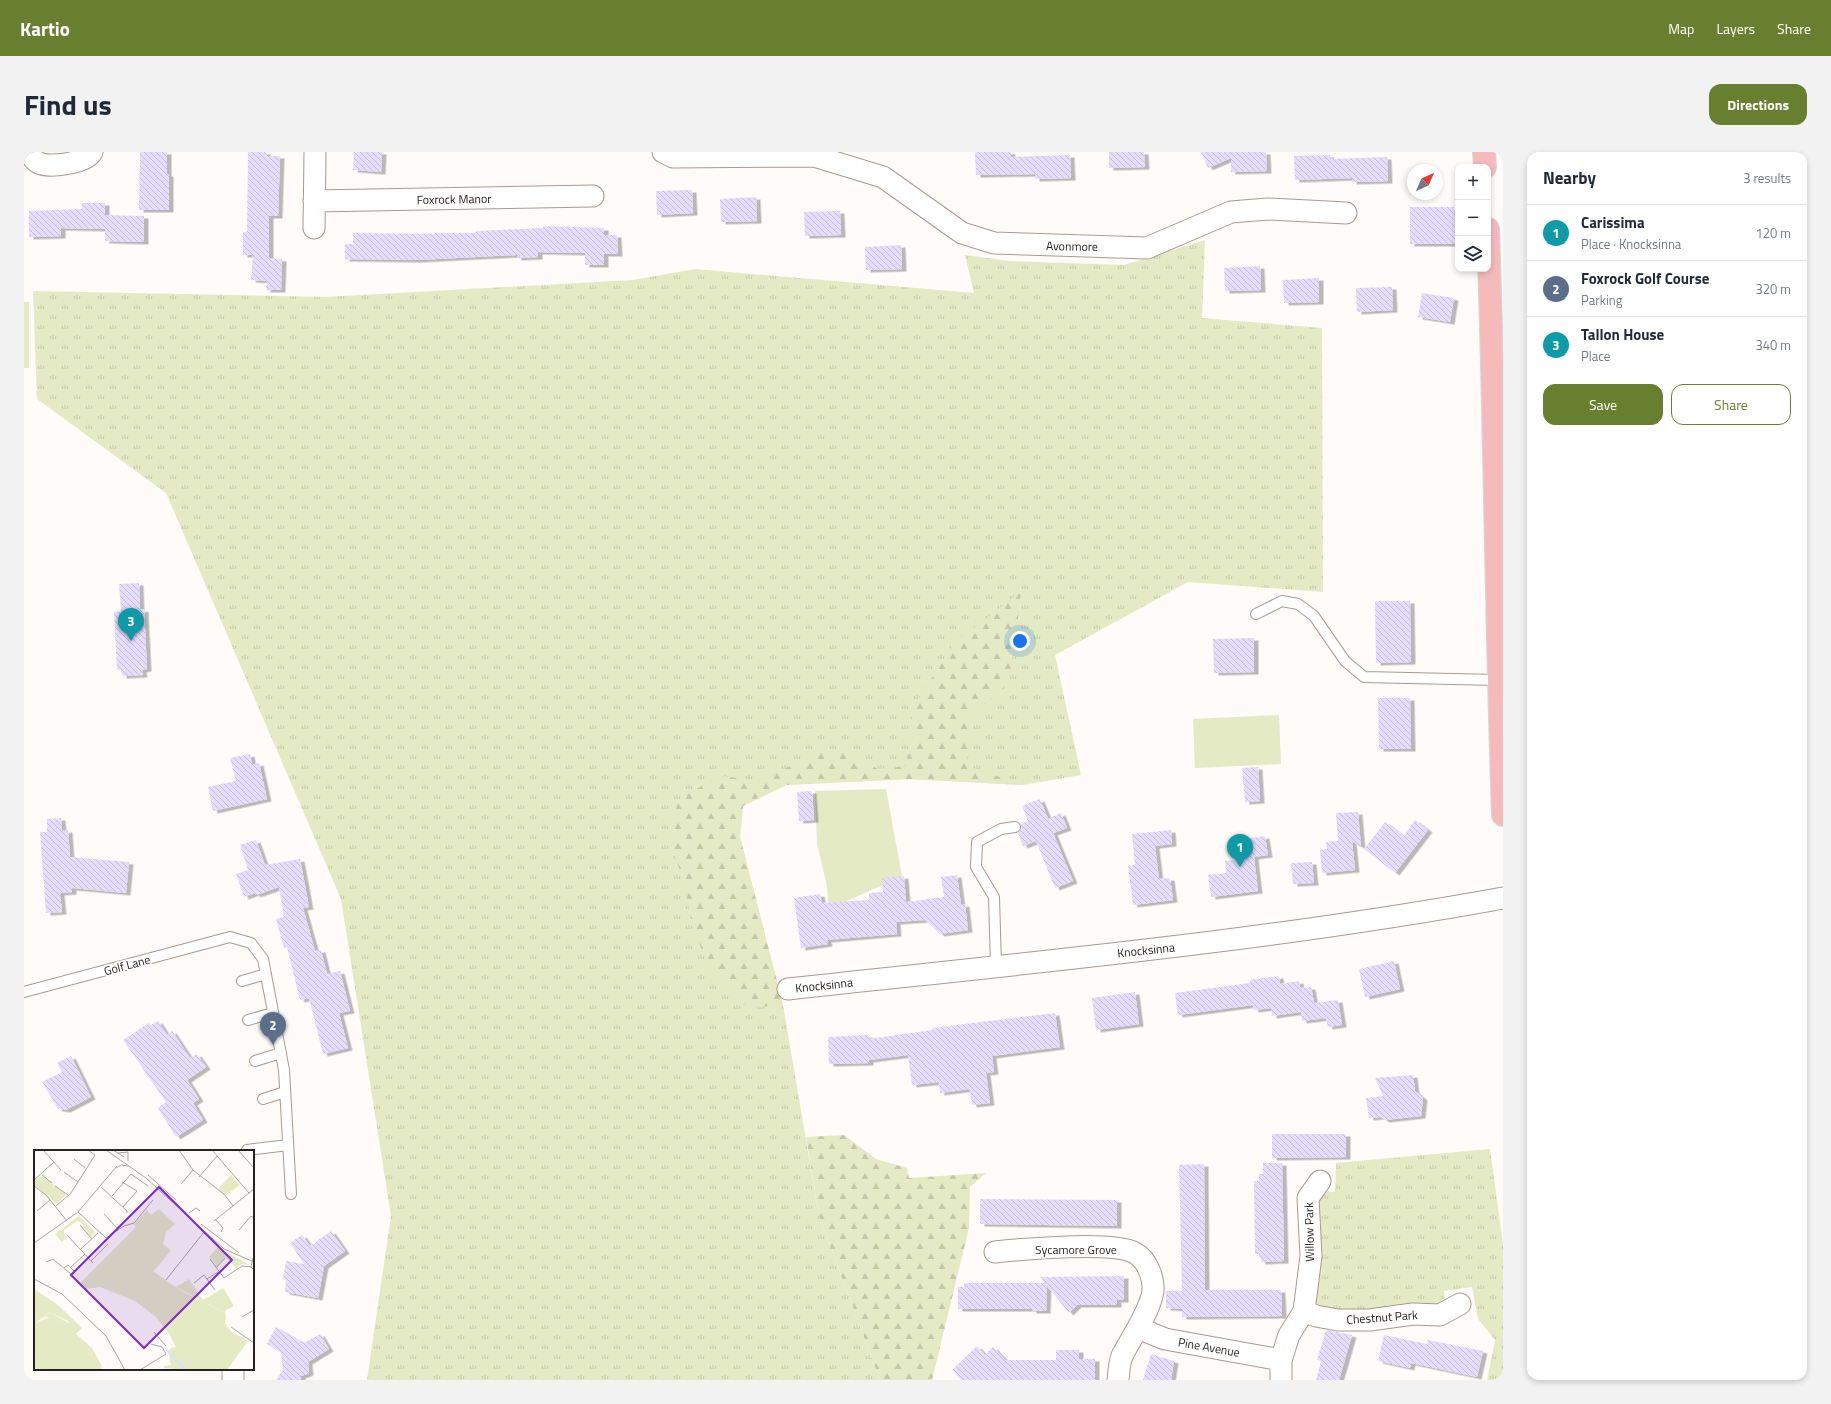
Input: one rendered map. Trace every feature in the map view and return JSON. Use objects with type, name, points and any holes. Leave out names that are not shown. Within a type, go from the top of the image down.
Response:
[{"type":"highway","points":[[1484,152],[1485,164]]},
{"type":"highway","points":[[1488,236],[1493,369],[1498,680],[1503,815]]},
{"type":"street","points":[[30,152],[37,162],[49,166],[82,160],[88,158],[92,152]]},
{"type":"street","points":[[314,228],[315,152]]},
{"type":"street","name":"Avonmore","points":[[663,152],[673,157],[814,154],[883,177],[962,233],[994,243],[1148,248],[1231,212],[1268,209],[1346,213]]},
{"type":"street","name":"Foxrock Manor","points":[[314,201],[593,196]]},
{"type":"street","name":"Knocksinna","points":[[788,989],[1230,940],[1427,912],[1503,898]]},
{"type":"street","name":"Willow Park","points":[[1304,1311],[1311,1256],[1308,1198],[1320,1181]]},
{"type":"street","name":"Sycamore Grove","points":[[995,1252],[1022,1249],[1106,1247],[1124,1249],[1136,1253],[1144,1261],[1151,1276],[1154,1288],[1138,1328],[1121,1357],[1118,1380]]},
{"type":"street","name":"Chestnut Park","points":[[1304,1311],[1316,1316],[1338,1320],[1370,1320],[1413,1314],[1440,1315],[1460,1304]]},
{"type":"street","name":"Pine Avenue","points":[[1138,1328],[1165,1339],[1281,1370],[1289,1335],[1304,1311]]},
{"type":"street","points":[[233,1370],[234,1380]]},
{"type":"lane","points":[[1256,614],[1282,601],[1298,604],[1314,616],[1345,661],[1364,677],[1498,680]]},
{"type":"lane","points":[[996,966],[994,897],[976,867],[977,842],[1001,829],[1015,827]]},
{"type":"lane","name":"Golf Lane","points":[[24,992],[230,937],[251,943],[263,959],[266,974]]},
{"type":"lane","points":[[242,980],[266,974],[281,1053],[285,1092],[291,1194]]},
{"type":"lane","points":[[248,1020],[273,1013]]},
{"type":"lane","points":[[255,1061],[281,1053]]},
{"type":"lane","points":[[263,1099],[285,1092]]},
{"type":"lane","points":[[246,1150],[288,1145]]},
{"type":"green space","points":[[1205,240],[1202,318],[1322,328],[1323,592],[1188,582],[1055,655],[1081,775],[1023,785],[909,779],[786,785],[743,806],[740,837],[783,1005],[819,1216],[880,1380],[367,1380],[391,1216],[341,899],[166,493],[37,399],[33,291],[325,297],[633,280],[695,269],[974,293],[965,255],[1010,261],[1124,265]]},
{"type":"green space","points":[[24,302],[29,302],[29,368],[24,368]]},
{"type":"green space","points":[[1021,592],[1015,643],[1008,683],[970,718],[967,766],[1023,785],[909,779],[786,785],[743,806],[740,837],[783,1005],[748,1008],[710,969],[693,929],[685,888],[675,855],[672,819],[681,796],[723,776],[761,781],[822,750],[843,750],[878,769],[905,766],[914,733],[910,712],[954,643]]},
{"type":"green space","points":[[1279,715],[1281,764],[1195,768],[1193,719]]},
{"type":"green space","points":[[886,789],[902,876],[836,906],[828,903],[827,886],[817,844],[815,791]]},
{"type":"green space","points":[[844,1135],[876,1159],[907,1168],[909,1178],[986,1173],[970,1187],[969,1228],[932,1380],[880,1380],[819,1216],[806,1137]]},
{"type":"green space","points":[[1490,1149],[1503,1244],[1503,1380],[1487,1380],[1495,1340],[1478,1319],[1472,1287],[1444,1291],[1445,1304],[1347,1314],[1315,1305],[1316,1195],[1319,1191],[1335,1192],[1336,1163]]},
{"type":"building","points":[[140,152],[167,152],[167,174],[169,174],[169,210],[139,210]]},
{"type":"building","points":[[248,152],[266,152],[267,156],[280,156],[278,216],[269,216],[269,258],[282,259],[281,290],[266,290],[267,281],[251,280],[253,255],[243,255],[243,232],[247,232]]},
{"type":"building","points":[[354,152],[382,152],[381,172],[353,170]]},
{"type":"building","points":[[975,152],[1011,152],[1011,157],[1070,155],[1071,178],[1035,179],[1035,174],[976,175]]},
{"type":"building","points":[[1109,152],[1144,152],[1145,167],[1109,168]]},
{"type":"building","points":[[1201,152],[1266,152],[1267,171],[1231,172],[1231,158],[1208,168]]},
{"type":"building","points":[[1330,155],[1330,159],[1387,157],[1388,181],[1352,182],[1352,178],[1295,180],[1294,156]]},
{"type":"building","points":[[692,190],[693,213],[657,215],[656,191]]},
{"type":"building","points":[[756,197],[757,221],[721,222],[720,199]]},
{"type":"building","points":[[82,203],[105,203],[105,215],[144,216],[144,242],[105,241],[105,229],[61,228],[61,236],[29,237],[29,211],[82,209]]},
{"type":"building","points":[[1410,207],[1454,207],[1455,244],[1410,244]]},
{"type":"building","points":[[840,211],[841,235],[805,236],[804,212]]},
{"type":"building","points":[[543,226],[604,228],[604,235],[617,235],[618,254],[604,254],[604,265],[585,265],[585,253],[538,252],[538,257],[517,258],[517,255],[417,260],[345,259],[345,244],[353,244],[353,233],[476,233],[476,231],[543,228]]},
{"type":"building","points":[[901,245],[902,269],[866,270],[865,247]]},
{"type":"building","points":[[1260,266],[1261,290],[1225,291],[1224,268]]},
{"type":"building","points":[[1319,278],[1319,302],[1284,303],[1283,280]]},
{"type":"building","points":[[1392,287],[1393,310],[1357,312],[1356,288]]},
{"type":"building","points":[[1422,293],[1454,298],[1450,322],[1418,317]]},
{"type":"building","points":[[139,583],[140,610],[144,609],[147,669],[142,670],[143,675],[122,676],[122,670],[117,670],[114,612],[121,611],[119,584]]},
{"type":"building","points":[[1375,601],[1410,601],[1411,662],[1376,663]]},
{"type":"building","points":[[1254,638],[1254,672],[1214,673],[1213,639]]},
{"type":"building","points":[[1378,698],[1410,698],[1411,749],[1379,749]]},
{"type":"building","points":[[250,754],[252,765],[259,763],[267,799],[213,811],[208,787],[236,781],[230,758]]},
{"type":"building","points":[[1258,767],[1260,801],[1245,802],[1242,768]]},
{"type":"building","points":[[812,791],[814,820],[799,821],[797,792]]},
{"type":"building","points":[[1040,799],[1048,819],[1061,813],[1067,828],[1053,833],[1073,881],[1055,888],[1036,841],[1023,846],[1018,833],[1021,829],[1021,824],[1028,821],[1022,806]]},
{"type":"building","points":[[1358,812],[1361,847],[1352,841],[1355,870],[1322,873],[1320,850],[1327,849],[1326,842],[1338,841],[1336,813]]},
{"type":"building","points":[[61,818],[62,831],[68,830],[70,857],[129,862],[126,893],[72,888],[72,892],[60,893],[62,912],[46,913],[40,832],[47,832],[47,819]]},
{"type":"building","points":[[1415,820],[1428,830],[1395,873],[1364,849],[1385,822],[1404,836]]},
{"type":"building","points":[[1171,830],[1172,844],[1155,846],[1159,879],[1170,878],[1173,900],[1133,905],[1128,866],[1135,865],[1132,834]]},
{"type":"building","points":[[1265,836],[1268,855],[1254,857],[1258,891],[1211,897],[1208,875],[1226,873],[1225,861],[1235,860],[1232,841]]},
{"type":"building","points":[[256,840],[265,865],[300,859],[309,907],[303,908],[315,951],[321,950],[327,974],[340,971],[350,1011],[339,1013],[348,1048],[323,1054],[309,998],[300,1000],[287,947],[284,948],[276,919],[284,917],[279,887],[256,895],[255,893],[244,897],[236,874],[248,870],[240,845]]},
{"type":"building","points":[[1312,862],[1314,883],[1293,884],[1291,863]]},
{"type":"building","points":[[957,875],[961,905],[965,904],[968,930],[940,934],[925,920],[896,922],[897,934],[827,940],[828,944],[801,948],[794,898],[820,894],[822,903],[869,900],[869,893],[883,892],[882,878],[904,876],[906,902],[944,897],[941,877]]},
{"type":"building","points":[[1394,961],[1400,989],[1365,997],[1359,969]]},
{"type":"building","points":[[1279,976],[1280,984],[1299,981],[1300,988],[1311,987],[1314,1003],[1338,1000],[1342,1025],[1328,1027],[1326,1018],[1302,1021],[1301,1012],[1272,1016],[1271,1008],[1254,1010],[1253,1005],[1178,1015],[1175,993],[1250,983],[1250,980]]},
{"type":"building","points":[[1135,992],[1139,1024],[1096,1030],[1092,998]]},
{"type":"building","points":[[1055,1013],[1060,1047],[992,1056],[994,1072],[986,1073],[990,1103],[972,1105],[970,1089],[940,1093],[939,1082],[912,1085],[908,1055],[869,1060],[869,1063],[829,1064],[828,1037],[868,1035],[869,1039],[932,1030],[932,1028]]},
{"type":"building","points":[[158,1021],[167,1035],[172,1031],[190,1058],[197,1054],[206,1067],[187,1080],[199,1099],[193,1103],[203,1120],[176,1137],[158,1108],[166,1102],[123,1040],[149,1023],[151,1025]]},
{"type":"building","points":[[71,1056],[91,1097],[66,1110],[58,1109],[42,1082],[62,1072],[57,1063]]},
{"type":"building","points":[[1413,1075],[1415,1091],[1423,1098],[1421,1116],[1385,1120],[1381,1117],[1369,1118],[1366,1098],[1383,1096],[1375,1078]]},
{"type":"building","points":[[1272,1134],[1346,1134],[1346,1157],[1272,1158]]},
{"type":"building","points":[[1263,1163],[1282,1163],[1284,1261],[1261,1262],[1260,1254],[1255,1254],[1254,1181],[1259,1181],[1259,1174],[1263,1174]]},
{"type":"building","points":[[1204,1164],[1205,1290],[1281,1290],[1282,1316],[1182,1317],[1182,1309],[1166,1308],[1166,1291],[1182,1291],[1179,1165]]},
{"type":"building","points":[[980,1199],[1117,1200],[1117,1226],[980,1224]]},
{"type":"building","points":[[331,1231],[345,1251],[324,1266],[318,1298],[285,1292],[286,1280],[283,1279],[286,1261],[304,1264],[290,1243],[302,1235],[310,1246]]},
{"type":"building","points":[[1124,1276],[1124,1300],[1117,1300],[1117,1305],[1077,1305],[1069,1313],[1047,1286],[1046,1311],[1032,1311],[1032,1309],[958,1309],[958,1287],[964,1287],[964,1283],[1045,1283],[1040,1277]]},
{"type":"building","points":[[276,1327],[304,1343],[320,1334],[329,1349],[308,1362],[309,1373],[301,1376],[301,1380],[276,1380],[283,1370],[281,1352],[267,1344]]},
{"type":"building","points":[[1326,1330],[1352,1335],[1339,1380],[1316,1380],[1321,1361],[1317,1360]]},
{"type":"building","points":[[1384,1335],[1427,1344],[1428,1340],[1483,1351],[1477,1377],[1411,1363],[1410,1368],[1378,1361]]},
{"type":"building","points":[[977,1346],[985,1355],[993,1347],[1005,1360],[1056,1360],[1056,1350],[1079,1350],[1079,1359],[1095,1359],[1095,1380],[961,1380],[952,1370]]},
{"type":"building","points":[[1151,1354],[1174,1361],[1171,1380],[1143,1380]]},
{"type":"place","name":"Tallon House","points":[[131,641]]},
{"type":"place","name":"Carissima","points":[[1240,867]]},
{"type":"place","name":"Foxrock Golf Course","points":[[273,1045]]}]
